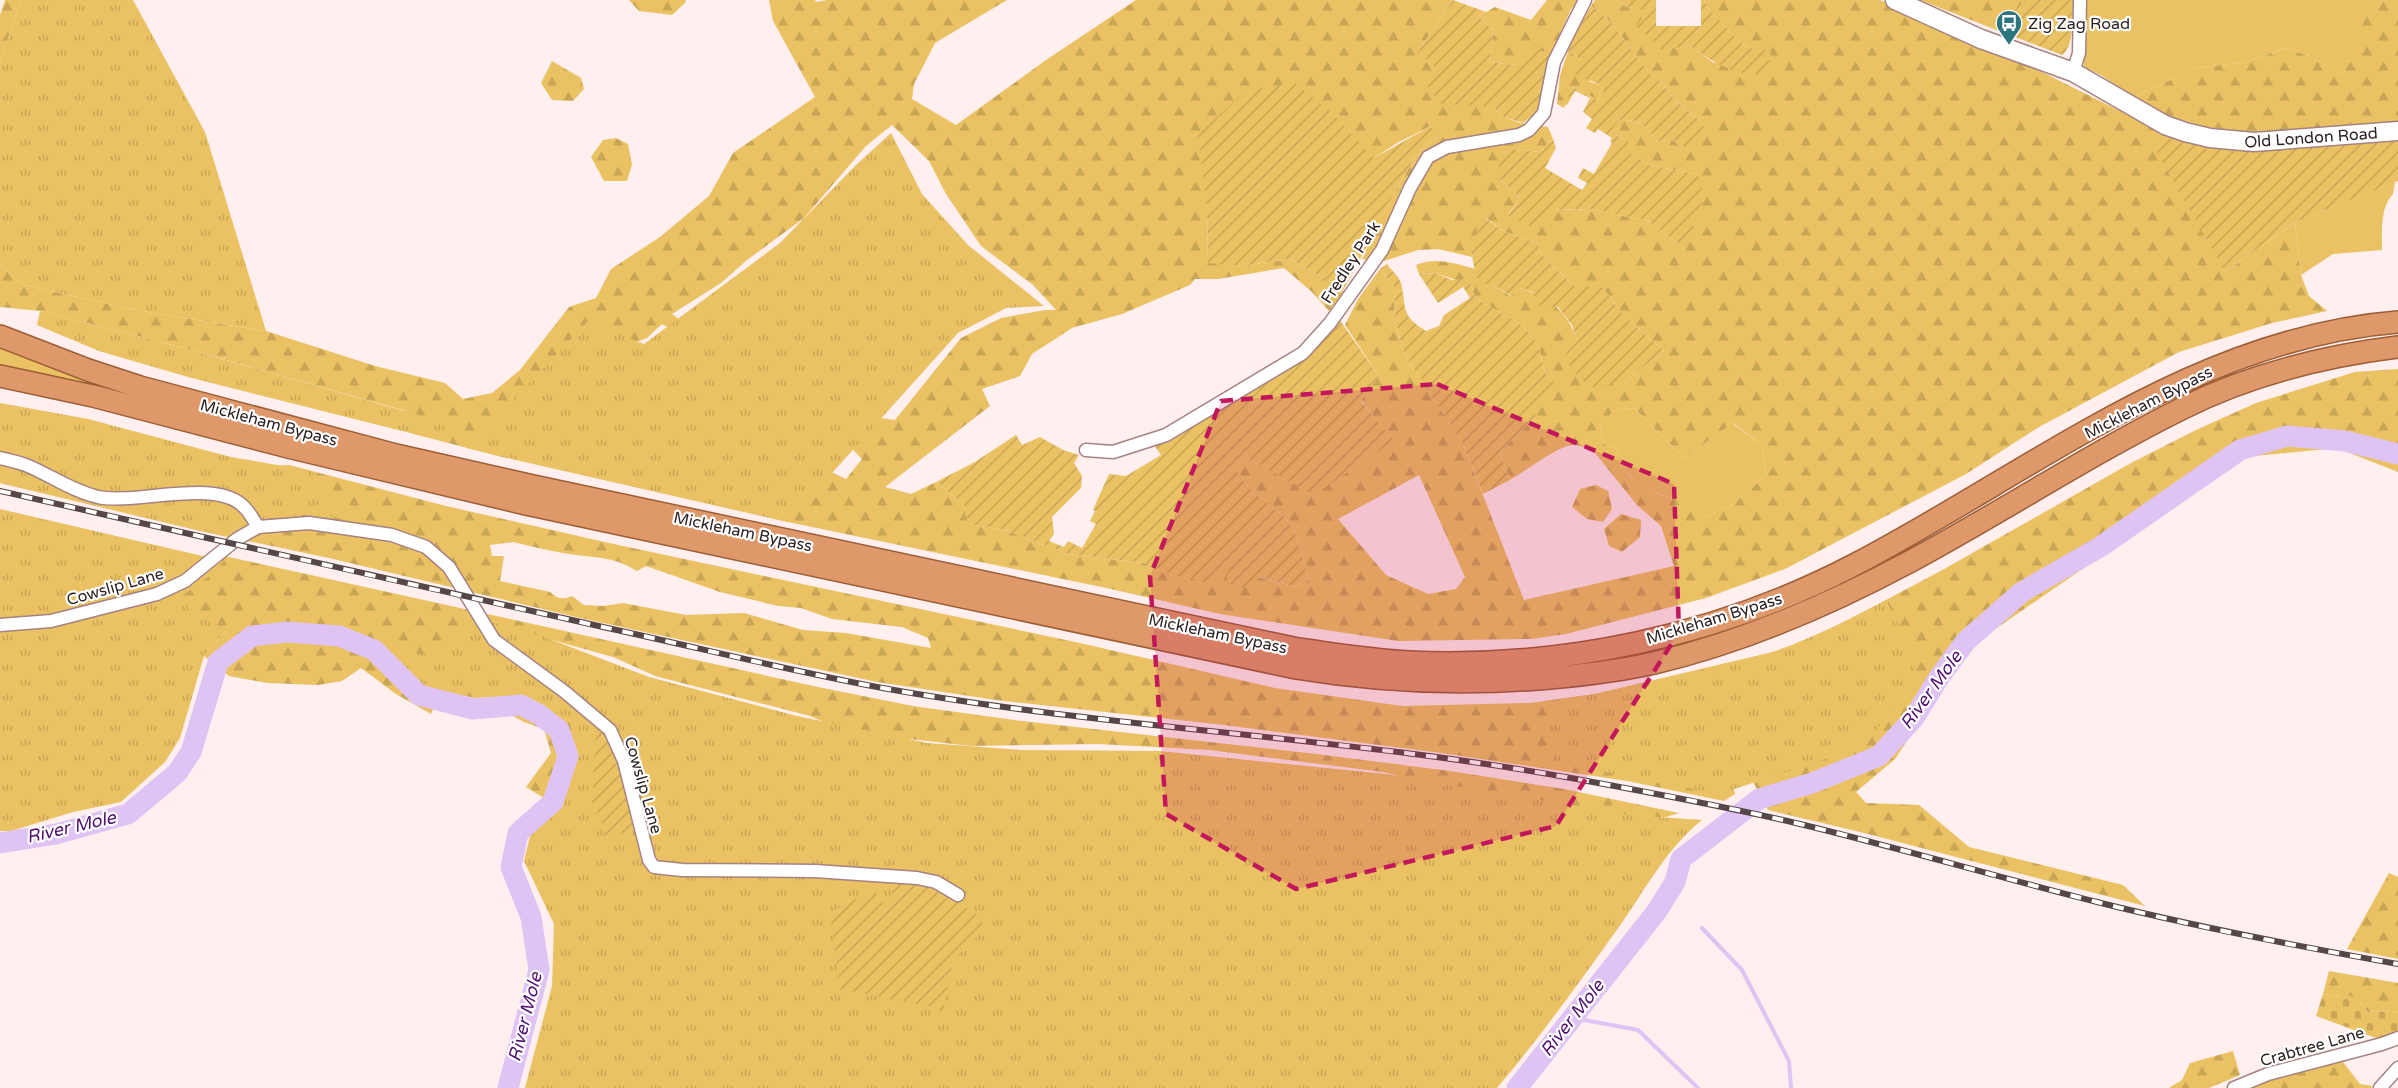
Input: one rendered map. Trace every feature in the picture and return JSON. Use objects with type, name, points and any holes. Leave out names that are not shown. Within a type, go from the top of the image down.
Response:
[{"type":"highway","name":"Mickleham Bypass","points":[[0,336],[88,370],[182,399],[373,449],[522,484],[1298,649],[1396,661],[1446,663],[1499,661],[1578,653],[1638,642],[1698,627],[1746,611],[1792,594],[1854,565],[2124,410],[2205,371],[2303,339],[2398,322]]},
{"type":"highway","name":"Mickleham Bypass","points":[[0,376],[93,396],[320,455],[526,504],[1275,663],[1357,678],[1467,684],[1603,673],[1653,663],[1755,633],[1817,609],[1910,561],[2185,407],[2296,366],[2398,346]]},
{"type":"main road","name":"Old London Road","points":[[1895,0],[1981,39],[2073,72],[2165,125],[2210,138],[2254,142],[2398,131]]},
{"type":"street","name":"Fredley Park","points":[[1086,450],[1113,452],[1166,435],[1303,353],[1330,323],[1382,250],[1410,188],[1428,157],[1447,147],[1519,135],[1538,122],[1544,113],[1554,62],[1585,0]]},
{"type":"street","points":[[2073,72],[2079,53],[2080,0]]},
{"type":"street","points":[[0,458],[27,465],[64,484],[98,497],[135,499],[201,492],[224,495],[244,506],[258,527]]},
{"type":"street","name":"Cowslip Lane","points":[[0,625],[51,621],[157,594],[185,581],[237,539],[258,527],[309,523],[392,535],[426,547],[449,567],[494,640],[565,692],[610,730],[624,761],[649,860],[654,867],[682,870],[815,871],[917,878],[936,882],[958,895]]},
{"type":"street","name":"Crabtree Lane","points":[[2234,1088],[2268,1074],[2398,1038]]},
{"type":"street","points":[[2380,1088],[2398,1068]]},
{"type":"highlighted area","points":[[1437,384],[1674,484],[1679,632],[1556,826],[1296,889],[1166,814],[1150,576],[1221,401]]},
{"type":"green space","points":[[5,0],[21,0],[0,62],[0,15]]},
{"type":"green space","points":[[21,0],[133,0],[205,132],[266,331],[141,311],[23,285],[0,265],[0,62]]},
{"type":"green space","points":[[629,0],[685,0],[686,2],[672,15],[639,11]]},
{"type":"green space","points":[[769,0],[815,0],[816,2],[827,0],[1007,0],[935,43],[914,84],[912,99],[956,125],[1046,60],[1136,0],[1453,0],[1417,53],[1437,69],[1471,104],[1493,107],[1504,117],[1520,123],[1548,127],[1553,139],[1540,152],[1514,149],[1500,179],[1520,198],[1508,214],[1590,209],[1648,221],[1685,249],[1696,174],[1649,165],[1629,153],[1634,145],[1618,136],[1612,128],[1619,120],[1631,120],[1645,128],[1657,141],[1672,140],[1690,151],[1700,121],[1675,100],[1661,82],[1650,74],[1616,29],[1600,11],[1591,6],[1595,0],[1620,0],[1623,5],[1645,10],[1654,26],[1662,49],[1690,46],[1714,63],[1747,48],[1716,17],[1704,0],[1880,0],[2048,75],[2162,132],[2225,272],[2295,222],[2301,275],[2309,296],[2327,311],[2272,323],[2179,352],[2039,427],[1966,474],[1785,569],[1706,598],[1566,634],[1532,639],[1398,641],[1220,614],[788,522],[494,455],[414,434],[406,411],[180,347],[40,311],[0,307],[0,265],[23,285],[141,311],[266,331],[375,366],[445,383],[463,399],[492,393],[520,370],[569,307],[596,298],[611,269],[660,237],[709,196],[733,153],[815,97],[773,21]],"holes":[[[892,125],[929,161],[946,194],[981,246],[1033,285],[1056,310],[1001,318],[961,338],[895,420],[861,415],[691,328],[672,314],[721,283],[747,260],[804,218],[866,146]],[[1431,126],[1437,137],[1415,157],[1382,215],[1368,225],[1370,241],[1362,259],[1384,261],[1418,250],[1438,249],[1472,257],[1473,245],[1486,218],[1503,231],[1537,243],[1543,256],[1574,286],[1601,286],[1624,316],[1664,351],[1623,383],[1565,354],[1577,340],[1568,321],[1556,306],[1548,301],[1520,288],[1510,296],[1494,285],[1477,279],[1476,269],[1438,261],[1416,265],[1419,274],[1435,273],[1471,285],[1475,298],[1522,325],[1538,344],[1545,373],[1559,390],[1534,404],[1535,418],[1500,451],[1510,480],[1566,446],[1591,448],[1637,505],[1661,526],[1674,566],[1524,600],[1463,444],[1404,354],[1395,321],[1394,286],[1380,269],[1358,299],[1345,325],[1379,376],[1361,400],[1393,441],[1314,494],[1247,458],[1235,469],[1249,488],[1285,517],[1294,529],[1310,582],[1296,587],[1258,577],[1255,591],[1228,568],[1167,573],[1144,563],[1068,554],[1005,530],[968,524],[964,505],[936,482],[911,494],[885,487],[990,406],[982,389],[1020,376],[1032,354],[1072,328],[1122,314],[1190,285],[1195,279],[1218,279],[1284,268],[1312,292],[1329,311],[1339,298],[1331,282],[1289,259],[1241,266],[1208,262],[1207,208],[1374,158],[1397,143]],[[662,324],[835,431],[862,459],[846,479],[612,351],[647,338]],[[1634,408],[1684,458],[1733,423],[1762,445],[1766,475],[1731,506],[1701,518],[1684,493],[1672,498],[1643,488],[1636,483],[1626,470],[1617,449],[1604,444],[1600,428],[1613,411]],[[1419,475],[1465,577],[1456,589],[1428,594],[1386,575],[1338,519]]]},
{"type":"green space","points":[[1453,0],[1486,12],[1479,16],[1494,31],[1489,62],[1515,65],[1537,50],[1552,53],[1546,70],[1538,111],[1523,123],[1504,117],[1493,107],[1441,104],[1427,85],[1437,69],[1417,53]]},
{"type":"green space","points":[[1547,0],[1579,0],[1571,9],[1552,53],[1525,59],[1515,65],[1489,62],[1494,31],[1479,16],[1495,7],[1531,20]]},
{"type":"green space","points":[[1620,0],[1656,0],[1656,26],[1701,26],[1701,0],[1704,0],[1716,17],[1747,48],[1771,51],[1767,74],[1746,73],[1726,68],[1690,46],[1662,50],[1636,26],[1647,12],[1624,6]]},
{"type":"green space","points":[[1920,0],[2025,0],[1999,31]]},
{"type":"green space","points":[[2025,0],[2073,0],[2071,38],[2062,55],[1999,31]]},
{"type":"green space","points":[[2084,0],[2382,0],[2364,10],[2362,43],[2341,74],[2309,56],[2286,48],[2245,62],[2196,68],[2133,97],[2101,75],[2084,67]]},
{"type":"green space","points":[[2382,0],[2398,0],[2398,122],[2306,131],[2228,133],[2171,117],[2133,97],[2196,68],[2245,62],[2286,48],[2309,56],[2341,74],[2361,43],[2364,9]]},
{"type":"green space","points":[[1591,6],[1600,11],[1650,74],[1661,82],[1675,100],[1700,121],[1706,130],[1690,151],[1672,140],[1657,141],[1645,128],[1631,120],[1619,120],[1613,128],[1618,136],[1635,145],[1630,153],[1649,165],[1696,174],[1702,180],[1702,203],[1685,249],[1648,221],[1590,209],[1548,210],[1535,229],[1508,215],[1520,198],[1500,179],[1498,158],[1514,149],[1540,152],[1553,139],[1556,148],[1545,168],[1582,190],[1587,183],[1578,178],[1583,168],[1594,174],[1612,143],[1610,141],[1612,138],[1598,129],[1595,133],[1586,128],[1592,119],[1583,112],[1590,98],[1575,91],[1567,105],[1565,104],[1573,87],[1598,100],[1603,92],[1601,85],[1576,75],[1572,69],[1580,59],[1568,51],[1571,41]]},
{"type":"green space","points":[[1568,51],[1580,59],[1590,82],[1601,85],[1603,92],[1598,100],[1573,87],[1564,108],[1557,104],[1560,76]]},
{"type":"green space","points":[[552,61],[581,78],[584,89],[573,101],[552,100],[541,83]]},
{"type":"green space","points":[[1295,83],[1333,114],[1374,158],[1431,126],[1438,136],[1415,157],[1382,215],[1368,225],[1370,241],[1339,298],[1331,282],[1289,259],[1241,266],[1208,263],[1207,208],[1198,134],[1247,90]]},
{"type":"green space","points":[[2162,132],[2189,140],[2254,151],[2398,137],[2398,181],[2295,222],[2225,272],[2157,153]]},
{"type":"green space","points":[[891,133],[922,194],[968,245],[1044,306],[1006,308],[958,333],[788,522],[467,448],[587,322],[644,344],[780,243],[856,165]]},
{"type":"green space","points":[[616,138],[628,144],[632,165],[627,181],[604,181],[591,157],[603,140]]},
{"type":"green space","points":[[2395,182],[2393,194],[2384,213],[2382,250],[2333,254],[2301,275],[2295,222]]},
{"type":"green space","points":[[1485,218],[1503,231],[1537,243],[1543,256],[1574,286],[1601,286],[1624,316],[1664,351],[1623,383],[1593,387],[1583,380],[1572,370],[1565,354],[1577,340],[1572,325],[1558,307],[1541,309],[1533,292],[1520,288],[1511,296],[1494,285],[1490,286],[1477,279],[1472,254],[1477,231],[1476,220]]},
{"type":"green space","points":[[1387,264],[1400,280],[1408,316],[1426,331],[1439,326],[1444,315],[1470,298],[1463,287],[1438,303],[1419,274],[1435,273],[1452,280],[1464,279],[1471,285],[1475,298],[1522,325],[1538,344],[1545,373],[1560,390],[1535,404],[1535,418],[1500,451],[1510,480],[1483,494],[1463,444],[1404,354],[1395,321],[1394,286],[1380,269]]},
{"type":"green space","points":[[40,311],[180,347],[450,424],[434,439],[188,377],[99,351],[37,325]]},
{"type":"green space","points":[[1339,319],[1379,376],[1361,401],[1394,441],[1314,495],[1247,458],[1235,469],[1249,488],[1285,517],[1294,529],[1310,582],[1296,587],[1259,577],[1255,591],[1226,583],[1228,569],[1211,584],[1167,573],[1144,563],[1068,554],[1005,530],[967,524],[964,505],[936,482],[975,462],[1016,435],[1022,445],[1040,437],[1063,450],[1079,455],[1074,463],[1082,476],[1081,488],[1052,517],[1054,534],[1049,541],[1064,547],[1068,541],[1082,548],[1096,524],[1090,521],[1109,474],[1126,476],[1161,455],[1153,444],[1234,401]]},
{"type":"green space","points":[[0,344],[214,415],[0,368]]},
{"type":"green space","points":[[2398,369],[2398,472],[2337,448],[2245,457],[1969,647],[1895,759],[1856,792],[1866,803],[1919,805],[1969,847],[2123,885],[2145,906],[1768,810],[1751,778],[1733,786],[1735,794],[1724,801],[1627,781],[1441,753],[1224,725],[996,700],[877,682],[580,618],[0,483],[289,465],[446,506],[609,543],[1080,643],[1275,688],[1402,706],[1530,703],[1595,694],[1781,650],[1843,623],[1946,568],[2131,463],[2196,430],[2256,403],[2355,372]],"holes":[[[513,542],[562,553],[612,560],[637,571],[646,566],[720,592],[778,606],[801,608],[832,619],[902,627],[928,638],[931,648],[846,633],[803,630],[744,613],[686,615],[623,603],[603,606],[584,605],[572,596],[560,598],[550,592],[500,581],[504,556],[492,556],[490,545]]]},
{"type":"green space","points":[[0,403],[88,419],[231,457],[312,471],[343,519],[312,514],[262,519],[228,537],[0,483]]},
{"type":"green space","points":[[1634,408],[1684,458],[1732,423],[1762,445],[1766,475],[1731,506],[1701,518],[1672,498],[1640,488],[1624,468],[1617,449],[1604,444],[1600,428],[1613,411]]},
{"type":"green space","points":[[1596,485],[1608,491],[1612,509],[1603,522],[1587,519],[1572,507],[1580,489]]},
{"type":"green space","points":[[0,509],[224,561],[208,577],[183,595],[189,608],[224,633],[204,656],[180,738],[165,762],[121,802],[73,812],[11,831],[0,831]]},
{"type":"green space","points":[[1621,514],[1641,520],[1640,537],[1622,552],[1609,546],[1604,529]]},
{"type":"green space","points":[[211,553],[913,706],[1450,771],[1564,789],[1679,813],[1666,817],[1636,818],[1442,787],[1383,772],[1209,750],[1098,744],[971,746],[910,739],[891,751],[810,716],[655,676],[613,657],[538,636],[571,703],[595,770],[557,806],[526,787],[551,753],[544,729],[511,715],[509,696],[476,698],[441,692],[431,714],[396,694],[361,668],[342,681],[318,685],[267,683],[229,676],[204,656],[224,633],[164,605]]},
{"type":"green space","points":[[1886,600],[1916,658],[1911,690],[1878,728],[1829,758],[1719,794],[1556,763],[1545,701],[1595,694],[1763,655],[1810,637]]},
{"type":"green space","points":[[474,619],[521,628],[649,677],[797,716],[927,743],[1021,750],[1160,751],[1386,774],[1629,815],[1702,820],[1667,856],[1576,987],[1497,1088],[525,1088],[552,986],[554,924],[524,861],[530,836],[564,795],[575,745],[570,723],[537,702],[477,694],[418,682],[377,645],[435,657]]},
{"type":"green space","points":[[596,727],[604,731],[622,778],[634,827],[634,830],[608,838],[592,802]]},
{"type":"green space","points":[[2389,873],[2398,877],[2398,959],[2347,949]]},
{"type":"green space","points":[[887,881],[917,882],[935,887],[980,916],[984,930],[953,960],[943,1012],[928,1006],[840,989],[830,914],[850,901],[876,892],[884,904],[893,897]]},
{"type":"green space","points":[[2329,971],[2398,983],[2398,1011],[2368,1013],[2359,1000],[2323,994]]},
{"type":"green space","points":[[2344,993],[2359,1000],[2368,1013],[2398,1011],[2398,1035],[2384,1041],[2316,1016],[2323,994],[2340,997]]},
{"type":"green space","points":[[2233,1051],[2240,1075],[2209,1088],[2169,1088],[2182,1080],[2190,1063]]},
{"type":"green space","points":[[2340,1058],[2360,1084],[2373,1086],[2371,1088],[2250,1088],[2274,1078]]},
{"type":"waterway","name":"River Mole","points":[[1517,1088],[1657,911],[1675,882],[1681,859],[1759,799],[1812,783],[1879,756],[1914,718],[1938,679],[1966,641],[2022,592],[2100,547],[2240,450],[2287,436],[2345,441],[2398,454]]},
{"type":"waterway","name":"River Mole","points":[[0,843],[56,834],[128,814],[177,773],[191,752],[218,662],[252,636],[287,632],[339,636],[374,650],[419,695],[473,709],[521,705],[540,715],[559,730],[568,756],[553,802],[518,833],[511,867],[531,917],[539,970],[508,1088]]},
{"type":"waterway","points":[[1702,928],[1742,970],[1789,1061],[1791,1088]]},
{"type":"waterway","points":[[1574,1018],[1638,1030],[1698,1088]]},
{"type":"railway","points":[[0,491],[784,668],[888,689],[1058,714],[1401,752],[1571,778],[1685,800],[1837,833],[2134,911],[2247,936],[2398,964]]},
{"type":"place","name":"Zig Zag Road","points":[[2009,46]]}]
